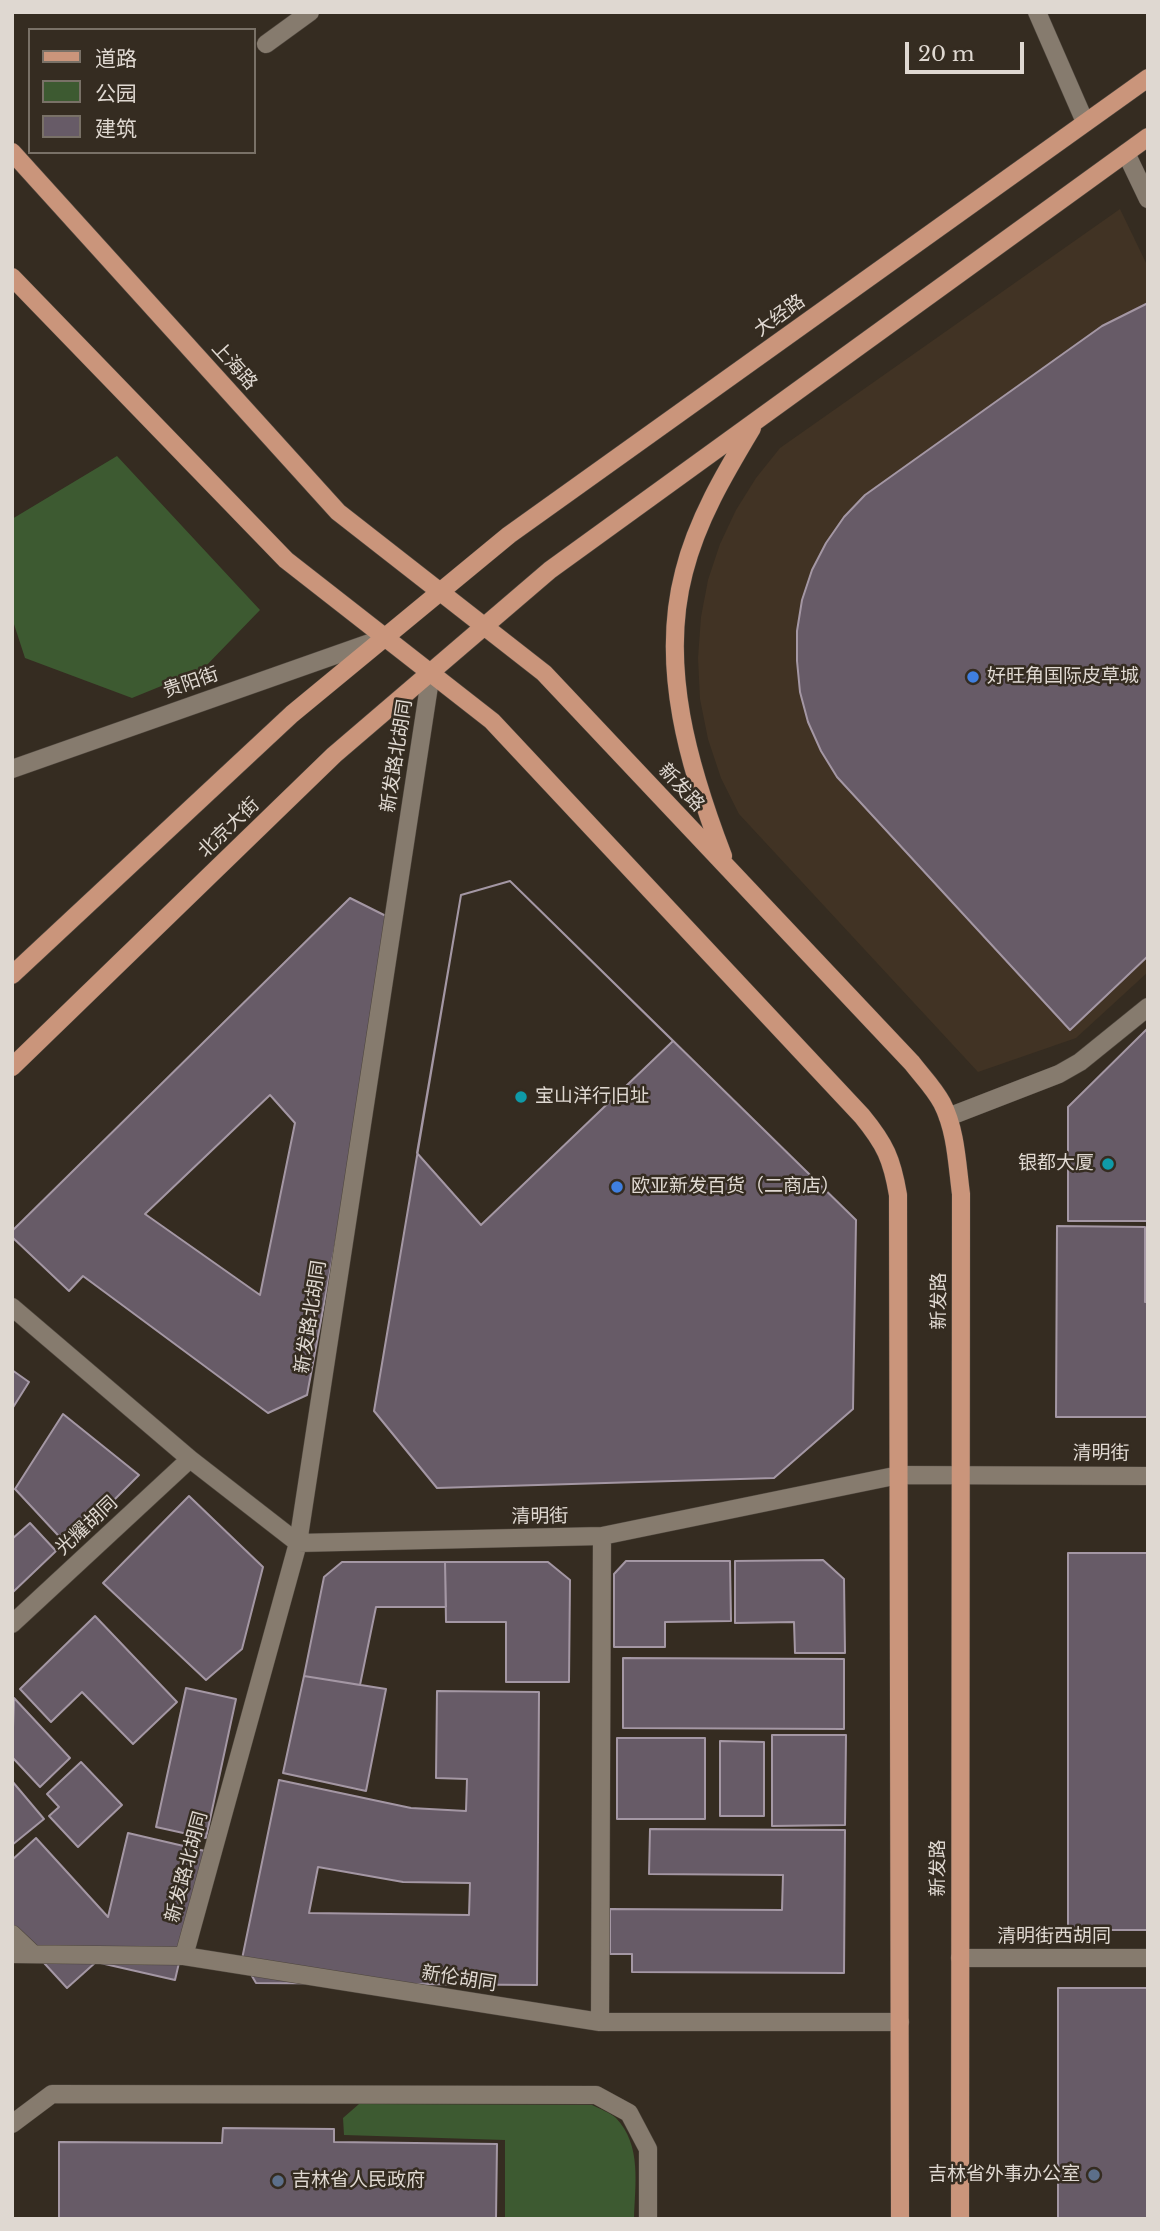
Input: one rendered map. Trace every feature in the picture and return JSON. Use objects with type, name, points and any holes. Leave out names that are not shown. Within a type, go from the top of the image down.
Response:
[{"type":"main road","name":"大经路","points":[[440,592],[509,535],[1148,78]]},
{"type":"main road","points":[[483,628],[550,570],[1148,137]]},
{"type":"main road","name":"上海路","points":[[12,152],[338,512],[440,592]]},
{"type":"main road","points":[[12,276],[286,560],[384,638]]},
{"type":"main road","points":[[726,866],[703,804],[684,732],[675,658],[676,616],[684,571],[698,532],[723,477],[756,421]]},
{"type":"main road","name":"新发路","points":[[440,592],[544,673],[912,1063],[932,1088],[948,1117],[956,1150],[961,1194],[960,2219]]},
{"type":"main road","name":"北京大街","points":[[12,975],[292,714],[440,592]]},
{"type":"main road","name":"北京大街","points":[[12,1067],[334,755],[483,628]]},
{"type":"main road","name":"新发路","points":[[384,638],[492,721],[878,1136],[893,1164],[898,1195],[900,2219]]},
{"type":"street","points":[[266,44],[310,12]]},
{"type":"street","points":[[1037,12],[1085,122]]},
{"type":"street","points":[[1126,153],[1148,199]]},
{"type":"street","name":"贵阳街","points":[[12,769],[384,638]]},
{"type":"street","name":"新发路北胡同","points":[[184,1956],[298,1543],[431,673]]},
{"type":"street","points":[[948,1117],[1059,1074],[1080,1062],[1148,1007]]},
{"type":"street","points":[[12,1307],[190,1459],[298,1543]]},
{"type":"street","name":"光耀胡同","points":[[12,1624],[190,1459]]},
{"type":"street","name":"清明街","points":[[298,1543],[602,1536],[899,1475],[1148,1476]]},
{"type":"street","points":[[600,2022],[602,1536]]},
{"type":"street","points":[[12,1934],[33,1954]]},
{"type":"street","name":"新伦胡同","points":[[12,1954],[184,1956],[600,2022],[900,2022]]},
{"type":"street","name":"清明街西胡同","points":[[960,1958],[1148,1958]]},
{"type":"street","points":[[12,2124],[51,2094],[596,2095],[629,2113],[648,2149],[648,2219]]},
{"type":"shaded area","name":"好旺角国际皮草城","points":[[1120,209],[1148,267],[1148,972],[1076,1038],[978,1072],[739,814],[721,778],[708,739],[700,699],[698,658],[701,617],[708,580],[720,544],[736,510],[756,478],[780,448]]},
{"type":"green space","points":[[117,456],[260,610],[203,669],[132,698],[25,658],[12,618],[12,519]]},
{"type":"green space","points":[[359,2104],[592,2105],[616,2118],[630,2140],[636,2179],[634,2219],[505,2219],[505,2140],[344,2135],[343,2118]]},
{"type":"building","name":"好旺角国际皮草城","points":[[1148,303],[1148,956],[1070,1030],[837,777],[808,722],[800,692],[797,631],[802,600],[812,570],[844,517],[865,495],[1102,326]]},
{"type":"building","name":"欧亚新发百货（二商店）","points":[[510,881],[856,1220],[853,1409],[774,1478],[437,1488],[374,1411],[461,895]]},
{"type":"building","name":"宝山洋行旧址","points":[[510,881],[673,1041],[481,1225],[417,1153],[461,895]]},
{"type":"building","points":[[350,898],[396,921],[307,1395],[268,1413],[83,1276],[69,1291],[12,1237],[12,1231]],"holes":[[[270,1095],[295,1123],[260,1295],[145,1214]]]},
{"type":"building","name":"银都大厦","points":[[1148,1028],[1148,1221],[1068,1221],[1068,1107]]},
{"type":"building","points":[[1057,1226],[1145,1227],[1148,1417],[1056,1417]]},
{"type":"building","points":[[12,1370],[29,1382],[12,1409]]},
{"type":"building","points":[[63,1414],[139,1475],[68,1546],[15,1489]]},
{"type":"building","points":[[189,1496],[263,1567],[242,1649],[206,1680],[103,1583]]},
{"type":"building","points":[[30,1523],[56,1551],[12,1593],[12,1539]]},
{"type":"building","points":[[1068,1553],[1148,1553],[1148,1930],[1068,1930]]},
{"type":"building","points":[[823,1560],[844,1579],[845,1653],[795,1653],[794,1622],[735,1623],[735,1561]]},
{"type":"building","points":[[626,1561],[730,1561],[731,1621],[665,1622],[665,1647],[614,1647],[614,1574]]},
{"type":"building","points":[[342,1562],[445,1562],[446,1607],[376,1607],[360,1685],[304,1676],[324,1577]]},
{"type":"building","points":[[445,1562],[548,1562],[570,1580],[569,1682],[506,1682],[506,1622],[446,1622]]},
{"type":"building","points":[[95,1616],[177,1702],[133,1744],[82,1692],[51,1722],[20,1689]]},
{"type":"building","points":[[623,1658],[844,1659],[844,1729],[623,1728]]},
{"type":"building","points":[[304,1676],[386,1689],[366,1791],[283,1773]]},
{"type":"building","points":[[186,1688],[236,1699],[206,1838],[156,1827]]},
{"type":"building","points":[[437,1691],[539,1692],[537,1985],[256,1983],[242,1959],[279,1780],[411,1808],[466,1811],[467,1779],[436,1778]],"holes":[[[318,1867],[403,1882],[470,1883],[469,1915],[309,1913]]]},
{"type":"building","points":[[14,1698],[70,1758],[40,1787],[12,1757]]},
{"type":"building","points":[[772,1735],[846,1735],[845,1825],[772,1826]]},
{"type":"building","points":[[617,1738],[705,1738],[705,1819],[617,1819]]},
{"type":"building","points":[[720,1741],[764,1742],[764,1816],[720,1816]]},
{"type":"building","points":[[81,1762],[122,1805],[78,1847],[49,1816],[59,1807],[47,1794]]},
{"type":"building","points":[[12,1781],[44,1819],[12,1845]]},
{"type":"building","points":[[650,1829],[845,1830],[844,1973],[632,1972],[632,1954],[610,1954],[610,1909],[782,1910],[783,1875],[649,1874]]},
{"type":"building","points":[[128,1833],[205,1851],[175,1980],[96,1962],[67,1988],[12,1928],[12,1860],[36,1838],[108,1917]]},
{"type":"building","points":[[1058,1988],[1148,1988],[1148,2219],[1058,2219]]},
{"type":"building","name":"吉林省人民政府","points":[[223,2128],[334,2129],[334,2142],[497,2144],[496,2219],[59,2219],[59,2142],[222,2143]]},
{"type":"place","name":"好旺角国际皮草城","points":[[973,677]]},
{"type":"place","name":"宝山洋行旧址","points":[[521,1097]]},
{"type":"place","name":"银都大厦","points":[[1108,1164]]},
{"type":"place","name":"欧亚新发百货（二商店）","points":[[617,1187]]},
{"type":"place","name":"吉林省外事办公室","points":[[1094,2175]]},
{"type":"place","name":"吉林省人民政府","points":[[278,2181]]}]
